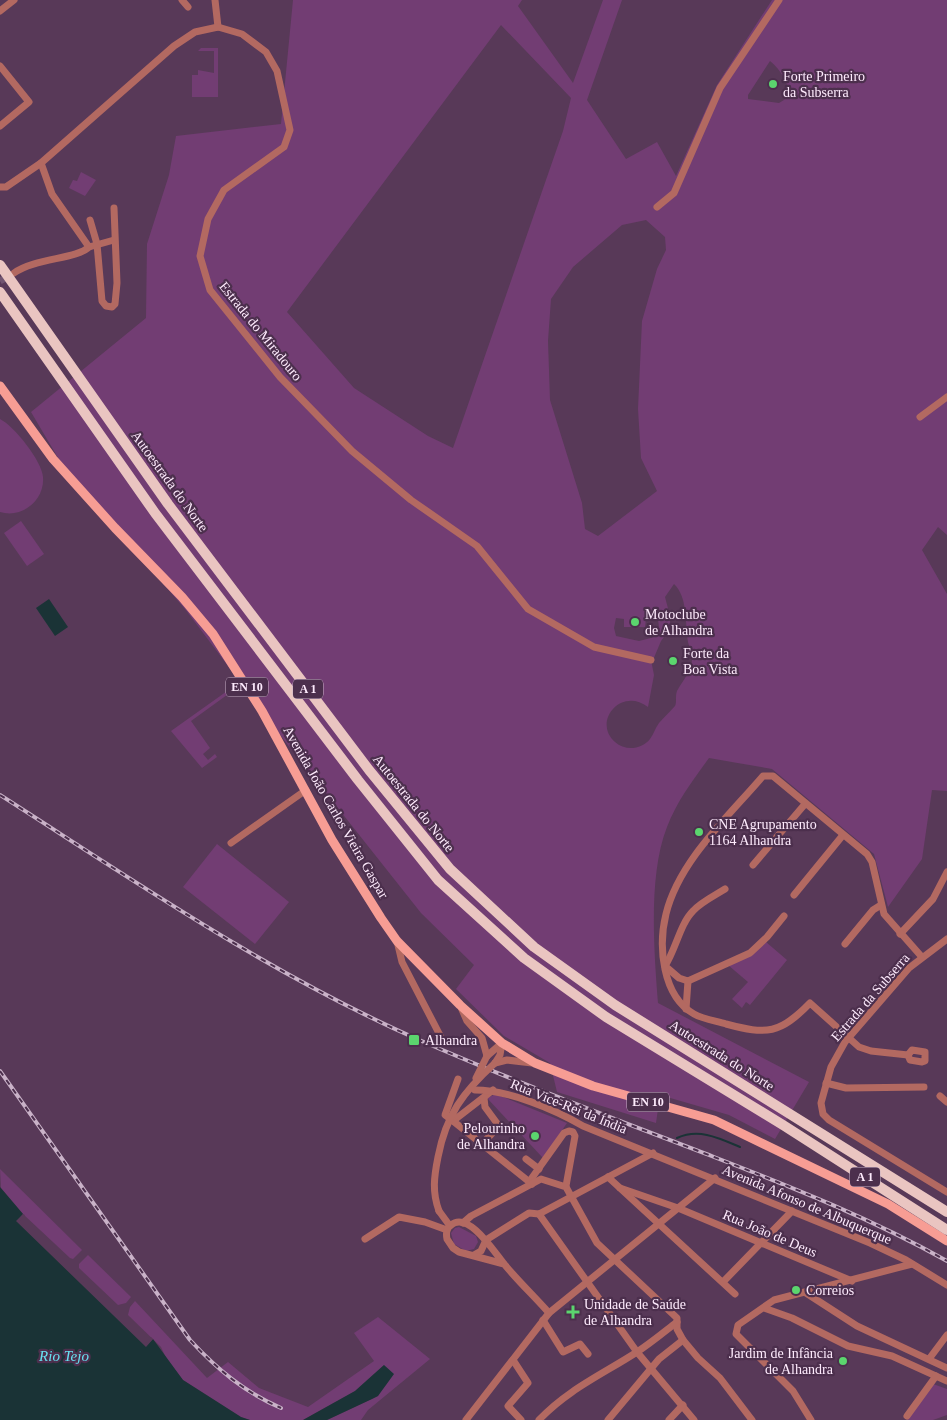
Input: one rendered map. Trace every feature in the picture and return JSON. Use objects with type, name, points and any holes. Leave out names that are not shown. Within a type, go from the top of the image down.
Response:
[{"type":"highway","name":"Autoestrada do Norte","points":[[0,265],[168,504],[370,770],[450,869],[534,947],[615,1005],[947,1212]]},
{"type":"highway","name":"Autoestrada do Norte","points":[[0,292],[155,513],[358,780],[438,880],[524,958],[591,1006],[678,1062],[783,1125],[947,1230]]},
{"type":"main road","name":"Avenida João Carlos Vieira Gaspar","points":[[2,388],[66,474],[182,597],[209,629],[262,711],[332,840],[397,941],[460,1005],[502,1043],[535,1063],[593,1086],[714,1120],[888,1204],[947,1241]]},
{"type":"street","points":[[0,11],[14,0]]},
{"type":"street","points":[[182,0],[188,7]]},
{"type":"street","points":[[215,0],[218,27]]},
{"type":"street","points":[[657,207],[674,193],[720,88],[779,0]]},
{"type":"street","name":"Estrada do Miradouro","points":[[0,187],[6,188],[41,163],[174,46],[195,32],[218,27],[242,34],[266,52],[277,71],[290,130],[284,147],[224,190],[208,219],[200,256],[210,290],[280,376],[352,451],[411,500],[477,546],[528,609],[594,647],[651,660]]},
{"type":"street","points":[[0,66],[29,102],[0,126]]},
{"type":"street","points":[[41,163],[52,194],[89,247]]},
{"type":"street","points":[[90,220],[97,244],[102,301],[107,307],[114,306],[117,283],[114,208]]},
{"type":"street","points":[[14,273],[30,264],[80,252],[97,244],[114,240]]},
{"type":"street","points":[[920,417],[947,397]]},
{"type":"street","points":[[908,1055],[865,1050],[859,1047],[849,1036],[810,1003],[786,1025],[769,1031],[758,1032],[714,1021],[686,1009],[672,992],[665,966],[663,944],[666,916],[680,877],[690,861],[763,776],[773,776],[870,858],[884,914],[921,956]]},
{"type":"street","points":[[231,842],[306,790]]},
{"type":"street","points":[[753,865],[805,804]]},
{"type":"street","points":[[794,895],[843,835]]},
{"type":"street","points":[[900,934],[933,899],[947,872]]},
{"type":"street","points":[[665,966],[676,947],[686,920],[693,910],[725,889]]},
{"type":"street","points":[[845,944],[873,910],[881,905]]},
{"type":"street","points":[[665,966],[679,978],[688,981],[750,953],[767,937],[784,916]]},
{"type":"street","name":"Estrada da Subserra","points":[[947,938],[921,956],[898,979],[849,1036],[836,1056],[821,1103],[823,1114],[829,1120],[947,1192]]},
{"type":"street","points":[[397,941],[402,962],[444,1043]]},
{"type":"street","points":[[686,1009],[688,981]]},
{"type":"street","points":[[460,1005],[466,1021],[483,1042],[487,1056]]},
{"type":"street","points":[[502,1043],[487,1056],[475,1081],[459,1103],[443,1134],[434,1184],[439,1211],[448,1228],[447,1239],[453,1248],[460,1253],[504,1264]]},
{"type":"street","points":[[475,1081],[495,1063],[500,1055],[502,1043]]},
{"type":"street","points":[[495,1063],[507,1060],[535,1063]]},
{"type":"street","points":[[458,1079],[445,1115],[531,1183]]},
{"type":"street","points":[[826,1084],[846,1088],[924,1087]]},
{"type":"street","name":"Rua Vice-Rei da Índia","points":[[475,1090],[493,1090],[567,1116],[583,1126],[653,1153]]},
{"type":"street","points":[[453,1121],[493,1090]]},
{"type":"street","points":[[940,1096],[947,1102]]},
{"type":"street","points":[[482,1144],[499,1126],[484,1106],[484,1098]]},
{"type":"street","points":[[531,1183],[538,1169],[567,1131],[573,1132],[575,1136],[566,1186]]},
{"type":"street","points":[[474,1255],[481,1251],[486,1240],[530,1212],[539,1214],[653,1153]]},
{"type":"street","name":"Avenida Afonso de Albuquerque","points":[[653,1153],[870,1243],[947,1284]]},
{"type":"street","points":[[526,1159],[538,1169]]},
{"type":"street","points":[[608,1177],[735,1294]]},
{"type":"street","points":[[470,1419],[549,1313],[715,1178]]},
{"type":"street","points":[[463,1223],[471,1216],[531,1183],[544,1179],[566,1186],[597,1243],[675,1316],[678,1322],[677,1330],[683,1340],[698,1358],[720,1378],[752,1420]]},
{"type":"street","name":"Rua João de Deus","points":[[620,1188],[678,1208],[852,1282]]},
{"type":"street","points":[[722,1282],[792,1211]]},
{"type":"street","points":[[539,1214],[638,1352],[694,1420]]},
{"type":"street","points":[[365,1239],[399,1217],[448,1228],[458,1222],[463,1223],[486,1240],[504,1264],[549,1313]]},
{"type":"street","points":[[807,1419],[793,1391],[736,1334],[735,1330],[739,1324],[782,1298],[852,1282],[912,1264]]},
{"type":"street","points":[[806,1293],[857,1326],[947,1368]]},
{"type":"street","points":[[764,1308],[792,1318],[848,1346],[892,1356],[947,1381]]},
{"type":"street","points":[[543,1320],[562,1351],[566,1352],[580,1344],[588,1354]]},
{"type":"street","points":[[539,1420],[551,1407],[581,1384],[638,1352],[678,1322]]},
{"type":"street","points":[[929,1359],[947,1336]]},
{"type":"street","points":[[608,1420],[651,1368],[683,1340]]},
{"type":"street","points":[[513,1360],[528,1382],[508,1406],[520,1420]]},
{"type":"street","points":[[907,1416],[936,1376]]},
{"type":"street","points":[[669,1420],[683,1405]]},
{"type":"shaded area","points":[[293,0],[522,0],[518,6],[573,83],[603,0],[622,0],[587,100],[626,159],[657,142],[676,176],[717,85],[772,0],[947,0],[947,535],[938,527],[922,550],[947,594],[947,791],[932,790],[922,859],[888,907],[874,854],[772,769],[709,758],[671,817],[661,846],[657,867],[654,937],[658,1003],[809,1082],[775,1139],[729,1115],[660,1095],[656,1123],[557,1092],[550,1063],[504,1036],[456,989],[474,965],[421,913],[284,740],[185,609],[64,468],[31,412],[146,318],[147,244],[169,175],[176,136],[281,124]],"holes":[[[501,25],[571,98],[563,131],[453,448],[428,436],[354,388],[287,312]],[[770,61],[784,77],[789,97],[779,103],[748,99],[748,95]],[[646,220],[665,237],[666,250],[657,269],[642,321],[638,409],[641,458],[657,491],[598,536],[585,529],[582,503],[550,400],[548,341],[551,299],[573,267],[622,225]],[[674,584],[684,603],[688,642],[692,655],[691,666],[677,691],[675,706],[659,723],[650,739],[638,747],[623,747],[615,742],[609,734],[608,717],[613,709],[628,701],[638,702],[648,707],[654,675],[651,660],[653,660],[661,641],[670,629],[670,616],[665,597]],[[616,618],[624,619],[624,627],[645,627],[646,619],[658,619],[659,628],[655,629],[655,637],[639,641],[616,636],[614,628]]]},
{"type":"shaded area","points":[[201,48],[218,48],[218,97],[192,97],[192,75],[198,75],[198,70],[214,73],[214,51],[198,51]]},
{"type":"shaded area","points":[[81,172],[96,180],[85,196],[69,188],[73,180],[77,181]]},
{"type":"shaded area","points":[[0,419],[12,429],[33,453],[43,477],[43,485],[36,500],[31,506],[16,513],[0,512]]},
{"type":"shaded area","points":[[21,521],[44,554],[27,566],[4,533]]},
{"type":"shaded area","points":[[237,684],[238,687],[191,721],[210,748],[203,754],[208,760],[215,754],[217,757],[202,768],[171,731]]},
{"type":"shaded area","points":[[217,844],[289,902],[255,944],[183,887]]},
{"type":"shaded area","points":[[766,942],[787,960],[750,1005],[746,1002],[742,1008],[732,999],[748,982],[728,965]]},
{"type":"shaded area","points":[[496,1094],[567,1123],[543,1158],[487,1098]]},
{"type":"shaded area","points":[[0,1169],[82,1250],[73,1259],[23,1214],[1,1188]]},
{"type":"shaded area","points":[[459,1227],[476,1236],[478,1242],[474,1249],[466,1251],[454,1244],[451,1233],[455,1228]]},
{"type":"shaded area","points":[[88,1255],[131,1297],[126,1303],[118,1305],[79,1268],[79,1264]]},
{"type":"shaded area","points":[[135,1301],[207,1378],[228,1362],[259,1388],[308,1407],[374,1361],[354,1333],[378,1317],[430,1359],[368,1410],[361,1420],[327,1420],[378,1396],[384,1365],[355,1391],[303,1420],[250,1420],[241,1417],[183,1380],[167,1360],[161,1347],[128,1315],[130,1307]]},
{"type":"shaded area","points":[[933,1384],[947,1389],[947,1415],[933,1420],[907,1420]]},
{"type":"water","points":[[49,599],[68,627],[55,636],[36,608]]},
{"type":"water","name":"Rio Tejo","points":[[0,1187],[23,1214],[17,1221],[146,1346],[153,1339],[183,1380],[241,1417],[250,1420],[0,1420]]},
{"type":"water","points":[[384,1365],[394,1374],[378,1396],[327,1420],[303,1420],[355,1391]]},
{"type":"pier","points":[[23,1214],[25,1215],[20,1221],[146,1343],[151,1337],[153,1339],[146,1347],[16,1221]]},
{"type":"waterway","points":[[677,1138],[693,1134],[709,1135],[740,1147]]},
{"type":"tunnel","points":[[0,281],[11,275]]},
{"type":"railway","points":[[0,795],[204,925],[309,986],[362,1013],[417,1039],[491,1070],[803,1192],[890,1231],[947,1261]]},
{"type":"railway","points":[[0,1071],[190,1340],[210,1361],[232,1379],[255,1395],[281,1408]]},
{"type":"place","name":"Forte Primeiro da Subserra","points":[[773,84]]},
{"type":"place","name":"Motoclube de Alhandra","points":[[635,622]]},
{"type":"place","name":"Forte da Boa Vista","points":[[673,661]]},
{"type":"place","name":"CNE Agrupamento 1164 Alhandra","points":[[699,832]]},
{"type":"place","name":"Alhandra","points":[[414,1040]]},
{"type":"place","name":"Pelourinho de Alhandra","points":[[535,1136]]},
{"type":"place","name":"Correios","points":[[796,1290]]},
{"type":"place","name":"Unidade de Saúde de Alhandra","points":[[573,1312]]},
{"type":"place","name":"Jardim de Infância de Alhandra","points":[[843,1361]]}]
